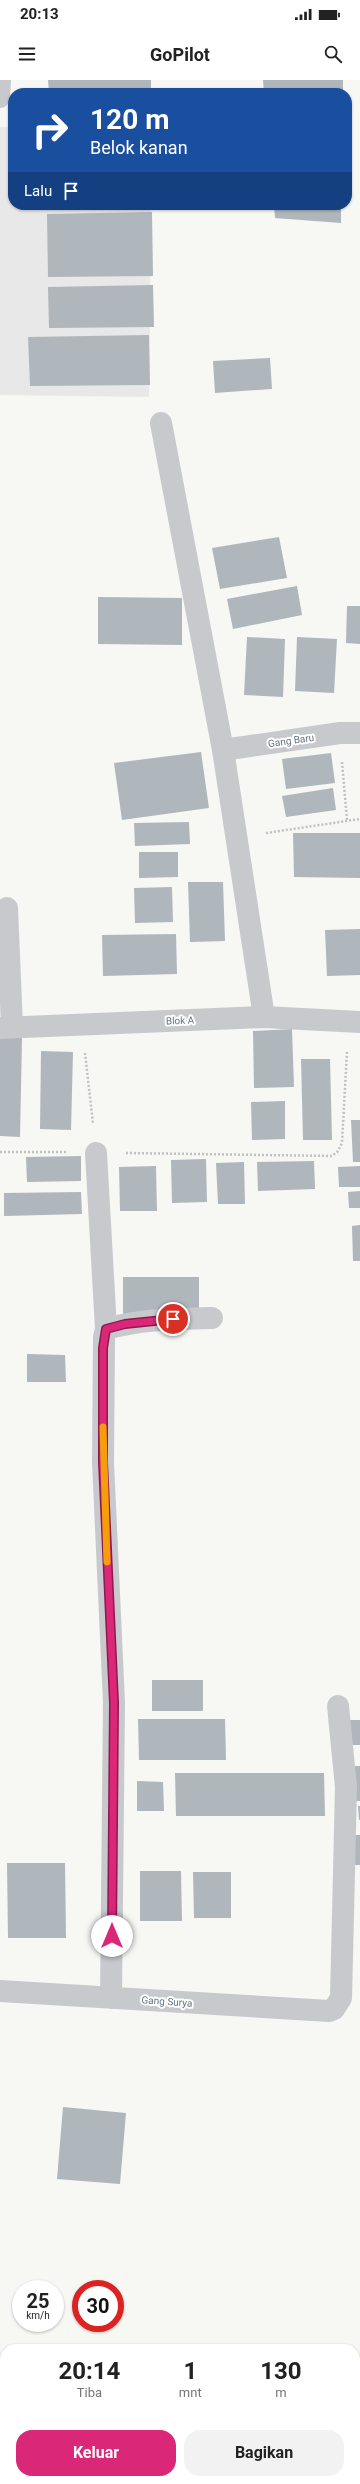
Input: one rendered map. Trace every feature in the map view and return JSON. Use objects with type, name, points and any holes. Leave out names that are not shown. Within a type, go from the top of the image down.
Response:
[{"type":"street","points":[[161,423],[223,750],[264,1017]]},
{"type":"street","name":"Gang Baru","points":[[223,750],[350,733]]},
{"type":"street","points":[[6,1028],[7,908]]},
{"type":"street","name":"Blok A","points":[[6,1028],[82,1023],[264,1017],[354,1023]]},
{"type":"street","points":[[96,1153],[106,1329],[103,1348],[103,1462],[114,1703],[111,1998]]},
{"type":"street","points":[[106,1329],[160,1319],[212,1318]]},
{"type":"street","name":"Gang Surya","points":[[0,1991],[329,2011],[334,2009],[341,1998],[346,1787],[338,1706]]},
{"type":"lane","points":[[0,98],[1,80]]},
{"type":"path","points":[[347,820],[350,733]]},
{"type":"path","points":[[237,837],[360,819]]},
{"type":"path","points":[[82,1023],[96,1153]]},
{"type":"path","points":[[0,1152],[332,1156],[338,1151],[342,1143],[354,1023]]},
{"type":"shaded area","points":[[0,127],[8,127],[8,210],[151,210],[149,397],[0,395]]},
{"type":"building","points":[[48,80],[151,80],[151,88],[49,88]]},
{"type":"building","points":[[263,80],[343,80],[343,88],[264,88]]},
{"type":"building","points":[[274,210],[341,210],[341,223],[275,218]]},
{"type":"building","points":[[152,212],[153,276],[48,277],[47,214]]},
{"type":"building","points":[[153,285],[154,327],[49,328],[48,287]]},
{"type":"building","points":[[149,335],[150,385],[30,386],[28,337]]},
{"type":"building","points":[[270,358],[272,389],[215,393],[213,361]]},
{"type":"building","points":[[279,537],[287,578],[220,589],[212,548]]},
{"type":"building","points":[[297,586],[302,615],[233,629],[227,599]]},
{"type":"building","points":[[98,597],[182,598],[182,645],[98,644]]},
{"type":"building","points":[[347,606],[360,606],[360,644],[346,643]]},
{"type":"building","points":[[247,637],[285,639],[283,697],[244,695]]},
{"type":"building","points":[[297,637],[337,639],[334,693],[295,691]]},
{"type":"building","points":[[201,752],[209,808],[122,820],[114,763]]},
{"type":"building","points":[[331,753],[335,783],[286,789],[282,759]]},
{"type":"building","points":[[333,788],[336,810],[286,817],[282,796]]},
{"type":"building","points":[[189,822],[190,844],[135,846],[134,823]]},
{"type":"building","points":[[293,833],[360,833],[360,878],[294,877]]},
{"type":"building","points":[[139,852],[178,852],[178,877],[139,878]]},
{"type":"building","points":[[188,882],[223,882],[225,941],[190,942]]},
{"type":"building","points":[[172,887],[173,922],[135,923],[134,888]]},
{"type":"building","points":[[360,929],[360,975],[327,976],[325,930]]},
{"type":"building","points":[[176,934],[177,974],[103,976],[102,935]]},
{"type":"building","points":[[292,1029],[294,1087],[254,1088],[253,1031]]},
{"type":"building","points":[[0,1036],[22,1037],[20,1137],[0,1136]]},
{"type":"building","points":[[41,1051],[73,1052],[71,1130],[40,1129]]},
{"type":"building","points":[[301,1059],[330,1059],[332,1140],[303,1140]]},
{"type":"building","points":[[285,1101],[285,1139],[252,1140],[251,1102]]},
{"type":"building","points":[[351,1120],[360,1120],[360,1162],[353,1162]]},
{"type":"building","points":[[81,1156],[81,1181],[27,1182],[26,1157]]},
{"type":"building","points":[[206,1159],[207,1202],[172,1203],[171,1160]]},
{"type":"building","points":[[314,1161],[315,1189],[258,1191],[257,1162]]},
{"type":"building","points":[[244,1162],[245,1204],[218,1204],[216,1163]]},
{"type":"building","points":[[156,1166],[157,1211],[120,1211],[119,1167]]},
{"type":"building","points":[[360,1166],[360,1187],[339,1187],[338,1167]]},
{"type":"building","points":[[360,1191],[360,1208],[349,1208],[348,1192]]},
{"type":"building","points":[[81,1192],[82,1214],[4,1216],[4,1193]]},
{"type":"building","points":[[360,1225],[360,1261],[353,1261],[352,1226]]},
{"type":"building","points":[[123,1277],[199,1277],[199,1315],[123,1315]]},
{"type":"building","points":[[27,1354],[65,1355],[66,1382],[27,1382]]},
{"type":"building","points":[[152,1680],[203,1680],[203,1711],[152,1711]]},
{"type":"building","points":[[138,1719],[225,1719],[226,1760],[139,1760]]},
{"type":"building","points":[[345,1720],[360,1720],[360,1745],[345,1745]]},
{"type":"building","points":[[351,1766],[360,1766],[360,1801],[351,1801]]},
{"type":"building","points":[[175,1773],[324,1773],[325,1816],[176,1816]]},
{"type":"building","points":[[137,1781],[163,1782],[164,1811],[137,1811]]},
{"type":"building","points":[[358,1806],[360,1806],[360,1820],[359,1820]]},
{"type":"building","points":[[348,1835],[360,1835],[360,1865],[348,1865]]},
{"type":"building","points":[[7,1863],[65,1863],[66,1938],[8,1938]]},
{"type":"building","points":[[140,1871],[181,1871],[182,1921],[140,1921]]},
{"type":"building","points":[[193,1872],[231,1872],[231,1918],[194,1918]]},
{"type":"building","points":[[63,2107],[126,2113],[120,2184],[57,2179]]},
{"type":"slow traffic","points":[[103,1427],[107,1562]]},
{"type":"route","points":[[112,1936],[114,1703],[103,1462],[104,1337],[106,1329],[115,1326],[160,1319],[173,1319]]}]
